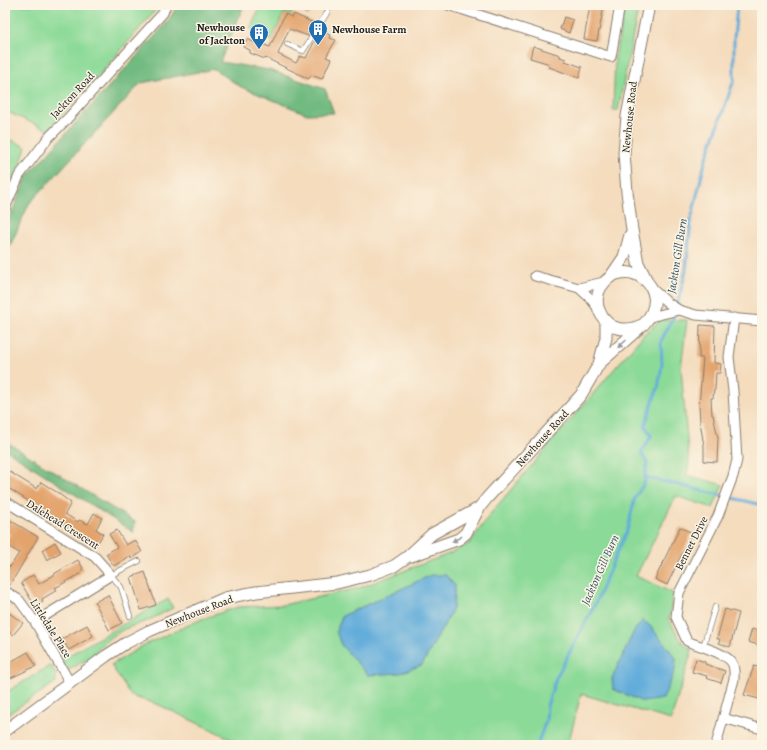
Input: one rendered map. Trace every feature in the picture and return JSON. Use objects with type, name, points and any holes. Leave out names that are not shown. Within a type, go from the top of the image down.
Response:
[{"type":"street","name":"Jackton Road","points":[[5,208],[19,176],[49,137],[163,13],[166,5]]},
{"type":"street","points":[[448,5],[611,57],[620,5]]},
{"type":"street","name":"Newhouse Road","points":[[648,5],[627,116],[624,153],[627,192],[638,263],[649,285]]},
{"type":"street","name":"Newhouse Road","points":[[608,279],[624,257],[632,230]]},
{"type":"street","points":[[579,288],[608,279],[620,273],[630,272],[639,275],[668,304],[679,310],[696,314],[762,319]]},
{"type":"street","points":[[535,276],[579,288],[598,308],[602,317],[616,328],[626,330],[635,328],[647,320],[679,310]]},
{"type":"street","points":[[598,308],[597,299],[599,290],[608,279]]},
{"type":"street","points":[[647,320],[654,308],[655,298],[649,285]]},
{"type":"street","name":"Bennet Drive","points":[[716,745],[722,718],[734,679],[732,663],[726,656],[687,641],[676,617],[680,593],[718,516],[733,476],[737,460],[733,391],[729,357],[734,318]]},
{"type":"street","name":"Newhouse Road","points":[[599,364],[647,320]]},
{"type":"street","name":"Newhouse Road","points":[[407,557],[459,539],[466,533],[479,508],[581,395],[599,364],[606,338],[606,321]]},
{"type":"street","name":"Dalehead Crescent","points":[[5,501],[95,557],[111,575]]},
{"type":"street","name":"Newhouse Road","points":[[5,731],[106,656],[149,631],[225,598],[256,592],[337,583],[370,575],[394,566],[407,557],[432,534],[479,508]]},
{"type":"street","points":[[35,622],[111,575]]},
{"type":"street","name":"Littledale Place","points":[[5,591],[19,600],[35,622],[70,683]]},
{"type":"street","points":[[722,718],[762,729]]},
{"type":"street","name":"Newhouse Road","points":[[5,737],[16,724]]},
{"type":"lane","points":[[287,44],[303,51],[327,13],[330,5]]},
{"type":"lane","points":[[130,616],[121,587],[111,575],[139,561]]},
{"type":"lane","points":[[703,648],[715,607]]},
{"type":"green space","points":[[5,5],[160,5],[95,80],[48,130],[5,111]]},
{"type":"green space","points":[[178,5],[244,5],[220,62],[269,70],[325,89],[334,113],[307,114],[241,87],[214,69],[141,83],[29,204],[5,257],[5,228],[27,176],[166,24]]},
{"type":"green space","points":[[262,5],[313,5],[308,15],[296,6],[291,15],[284,13],[271,41],[250,28]]},
{"type":"green space","points":[[626,5],[639,5],[618,110],[613,111],[615,56]]},
{"type":"green space","points":[[5,137],[26,147],[5,196]]},
{"type":"green space","points":[[661,320],[687,320],[681,368],[689,462],[687,475],[723,485],[713,508],[676,496],[636,576],[673,593],[669,620],[682,642],[692,650],[671,720],[581,694],[568,745],[244,745],[157,704],[131,696],[111,665],[146,644],[202,619],[238,607],[283,605],[359,588],[451,553],[470,543],[491,513],[645,333]]},
{"type":"green space","points":[[5,441],[135,522],[133,532],[5,449]]},
{"type":"green space","points":[[168,599],[173,608],[147,621],[124,629],[109,638],[91,657],[67,671],[60,660]]},
{"type":"green space","points":[[51,665],[56,675],[56,682],[5,716],[5,693]]},
{"type":"water","points":[[431,575],[446,575],[455,586],[453,609],[422,665],[400,673],[368,675],[341,645],[336,631],[342,616]]},
{"type":"water","points":[[643,620],[651,627],[676,658],[675,670],[663,699],[643,702],[613,689],[612,678],[634,631]]},
{"type":"building","points":[[590,5],[604,5],[597,41],[584,39]]},
{"type":"building","name":"Newhouse Farm","points":[[285,14],[292,17],[294,14],[314,23],[313,29],[308,36],[289,29],[278,54],[296,63],[300,56],[306,58],[320,31],[330,35],[329,38],[336,40],[326,57],[331,59],[322,79],[311,75],[309,79],[266,58],[265,59],[250,53],[250,50],[243,47],[247,39],[260,45],[270,47]]},
{"type":"building","points":[[564,17],[573,20],[569,33],[560,29]]},
{"type":"building","points":[[533,46],[560,55],[560,57],[566,59],[565,61],[582,67],[579,78],[549,67],[550,64],[530,58]]},
{"type":"building","points":[[700,325],[715,326],[714,363],[721,364],[720,373],[716,373],[715,390],[713,398],[711,398],[712,415],[718,438],[717,462],[704,461],[704,446],[699,406],[703,358],[699,358]]},
{"type":"building","points":[[5,469],[37,489],[41,482],[58,493],[71,503],[65,514],[78,522],[79,520],[88,524],[94,513],[102,518],[96,529],[103,534],[96,546],[31,507],[33,504],[5,486]]},
{"type":"building","points":[[5,517],[38,537],[10,585],[5,582],[5,563],[10,567],[19,553],[5,544],[10,534],[5,531]]},
{"type":"building","points":[[680,527],[692,533],[667,585],[655,579]]},
{"type":"building","points":[[117,530],[126,545],[135,540],[142,552],[131,559],[130,556],[114,566],[106,554],[117,547],[109,534]]},
{"type":"building","points":[[55,542],[61,552],[47,560],[42,550]]},
{"type":"building","points":[[78,560],[83,568],[80,574],[55,588],[57,590],[42,599],[43,601],[35,606],[21,583],[33,575],[39,584]]},
{"type":"building","points":[[145,572],[156,605],[141,610],[131,577]]},
{"type":"building","points":[[108,595],[122,623],[109,630],[95,602]]},
{"type":"building","points":[[725,609],[739,613],[730,647],[719,643],[720,639],[717,639]]},
{"type":"building","points":[[5,610],[23,623],[13,635],[5,629]]},
{"type":"building","points":[[87,625],[93,636],[69,650],[62,639]]},
{"type":"building","points":[[752,629],[762,632],[762,646],[748,642]]},
{"type":"building","points":[[28,652],[36,666],[11,678],[5,665]]},
{"type":"building","points":[[696,659],[725,671],[721,683],[706,678],[707,676],[692,672]]},
{"type":"building","points":[[754,666],[762,668],[762,686],[759,699],[744,695]]},
{"type":"waterway","name":"Jackton Gill Burn","points":[[677,306],[686,270],[691,220],[705,162],[734,80],[734,39],[737,5]]},
{"type":"waterway","name":"Jackton Gill Burn","points":[[537,745],[546,721],[547,706],[556,678],[596,602],[628,528],[635,497],[644,484],[647,463],[641,453],[651,436],[645,425],[658,388],[662,365],[661,341],[675,314]]},
{"type":"waterway","points":[[645,477],[762,505]]},
{"type":"place","name":"Newhouse Farm","points":[[318,46]]},
{"type":"place","name":"Newhouse of Jackton","points":[[259,50]]}]
